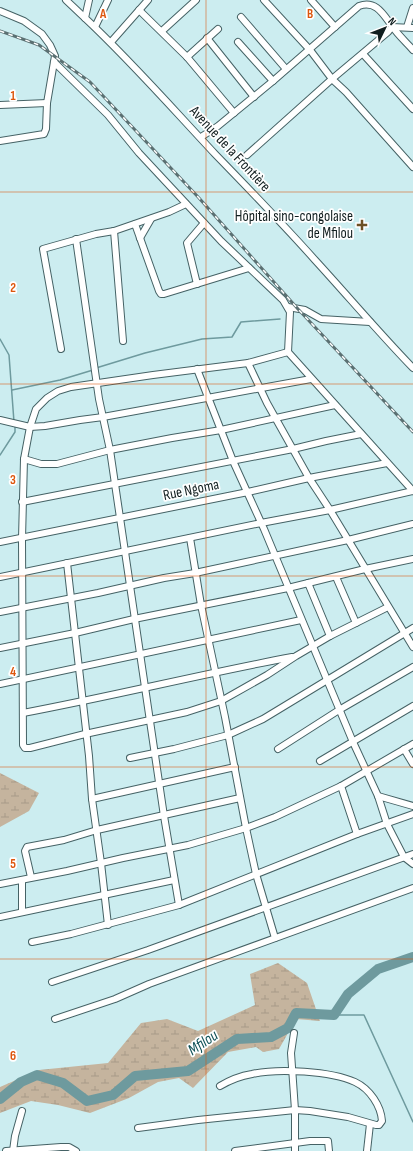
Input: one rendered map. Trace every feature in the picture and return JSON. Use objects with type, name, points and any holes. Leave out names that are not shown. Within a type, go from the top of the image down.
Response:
[{"type":"street","name":"Avenue de la Frontière","points":[[66,0],[111,42],[201,137],[290,232],[413,368]]},
{"type":"street","points":[[85,18],[89,0]]},
{"type":"street","points":[[95,27],[108,0]]},
{"type":"street","points":[[111,42],[148,0]]},
{"type":"street","points":[[162,32],[196,0]]},
{"type":"street","points":[[264,0],[310,50],[332,79],[346,92],[413,167]]},
{"type":"street","points":[[311,0],[335,27]]},
{"type":"street","points":[[201,137],[274,81],[335,27],[357,3],[373,2],[385,15],[392,27],[413,50]]},
{"type":"street","points":[[392,27],[410,27],[413,8]]},
{"type":"street","points":[[139,10],[187,57],[234,113]]},
{"type":"street","points":[[0,11],[24,21],[42,34],[50,45],[55,56],[46,103],[46,129],[44,134],[0,141]]},
{"type":"street","points":[[241,17],[286,69]]},
{"type":"street","points":[[247,155],[392,27]]},
{"type":"street","points":[[187,57],[218,29]]},
{"type":"street","points":[[207,38],[254,97]]},
{"type":"street","points":[[238,42],[274,81]]},
{"type":"street","points":[[363,54],[413,109]]},
{"type":"street","points":[[0,577],[330,510],[413,491],[288,352],[290,316],[288,307],[283,300],[204,223],[139,153],[108,115],[54,62]]},
{"type":"street","points":[[0,105],[46,103]]},
{"type":"street","points":[[62,349],[43,249],[76,239],[114,231],[186,204]]},
{"type":"street","points":[[140,238],[151,218]]},
{"type":"street","points":[[197,284],[187,243],[204,223]]},
{"type":"street","points":[[134,224],[161,294],[249,268]]},
{"type":"street","points":[[114,231],[123,341]]},
{"type":"street","points":[[76,239],[102,418],[110,450],[154,753],[179,905]]},
{"type":"street","points":[[288,307],[305,310],[321,319],[370,322]]},
{"type":"street","points":[[288,352],[248,363],[71,387],[58,391],[47,398],[36,409],[30,427],[24,459],[22,502],[23,745],[25,748],[30,748],[85,734],[187,712],[221,701],[267,675],[312,646],[388,607]]},
{"type":"street","points":[[248,363],[275,418],[309,478],[413,647]]},
{"type":"street","points":[[197,369],[233,461],[248,492],[339,710],[378,796],[387,824],[404,857],[413,864]]},
{"type":"street","points":[[0,420],[30,427],[45,426],[102,418],[311,379]]},
{"type":"street","points":[[24,459],[41,464],[57,464],[110,450],[221,430],[309,412],[335,405]]},
{"type":"street","points":[[22,502],[293,449],[361,434]]},
{"type":"street","name":"Rue Ngoma","points":[[0,542],[22,539],[309,478],[387,463]]},
{"type":"street","points":[[0,612],[195,573],[348,540],[413,524]]},
{"type":"street","points":[[190,538],[201,605],[216,671],[246,828],[256,874],[275,938]]},
{"type":"street","points":[[0,648],[288,588],[365,569],[412,561]]},
{"type":"street","points":[[67,564],[85,734],[89,756],[92,799],[108,925]]},
{"type":"street","points":[[336,577],[356,623]]},
{"type":"street","points":[[308,583],[330,636]]},
{"type":"street","points":[[0,684],[301,620]]},
{"type":"street","points":[[130,758],[228,735],[263,719],[413,628]]},
{"type":"street","points":[[23,713],[216,671],[296,656]]},
{"type":"street","points":[[278,749],[339,710],[413,667]]},
{"type":"street","points":[[320,761],[413,706]]},
{"type":"street","points":[[0,884],[188,845],[246,828],[274,817],[341,786],[413,744]]},
{"type":"street","points":[[404,749],[413,764]]},
{"type":"street","points":[[92,799],[234,767]]},
{"type":"street","points":[[341,786],[357,834]]},
{"type":"street","points":[[378,796],[413,806]]},
{"type":"street","points":[[31,877],[25,851],[28,847],[64,840],[97,830],[240,798]]},
{"type":"street","points":[[32,942],[108,925],[179,905],[357,834],[413,814]]},
{"type":"street","points":[[52,982],[148,950],[413,854]]},
{"type":"street","points":[[22,880],[22,912]]},
{"type":"street","points":[[0,917],[174,880]]},
{"type":"street","points":[[55,1019],[413,888]]},
{"type":"street","points":[[294,1034],[291,1053],[296,1151]]},
{"type":"street","points":[[138,1128],[295,1110],[348,1117],[370,1124],[379,1125],[382,1121],[376,1102],[356,1082],[326,1074],[292,1072],[252,1073],[231,1080],[220,1086]]},
{"type":"street","points":[[13,1151],[14,1136],[22,1111]]},
{"type":"street","points":[[367,1151],[370,1124]]},
{"type":"street","points":[[235,1151],[310,1141],[328,1141],[329,1151]]},
{"type":"street","points":[[6,1151],[62,1147],[69,1147],[76,1151]]},
{"type":"green space","points":[[0,773],[39,793],[29,811],[0,827]]},
{"type":"green space","points":[[278,963],[307,983],[320,1021],[296,1019],[279,1049],[263,1052],[256,1047],[228,1052],[193,1088],[179,1078],[158,1082],[129,1098],[90,1113],[58,1105],[31,1101],[0,1113],[0,1087],[39,1070],[108,1063],[141,1023],[167,1019],[198,1031],[255,1005],[250,974]]},
{"type":"waterway","points":[[96,368],[145,353],[202,339],[232,337],[241,322],[280,319]]},
{"type":"waterway","points":[[0,339],[9,355],[14,422]]},
{"type":"waterway","points":[[12,390],[60,380],[93,370]]},
{"type":"waterway","points":[[0,455],[15,432],[15,426]]},
{"type":"waterway","name":"Mfilou","points":[[0,1099],[21,1082],[37,1075],[63,1083],[87,1101],[113,1095],[135,1076],[188,1071],[237,1039],[271,1037],[288,1028],[296,1013],[334,1015],[348,994],[378,969],[413,957]]},
{"type":"waterway","points":[[334,1015],[364,1015],[413,1122]]},
{"type":"railway","points":[[0,31],[39,45],[90,82],[199,198],[298,309],[413,432]]},
{"type":"place","name":"Hôpital sino-congolaise de Mfilou","points":[[362,225]]}]
